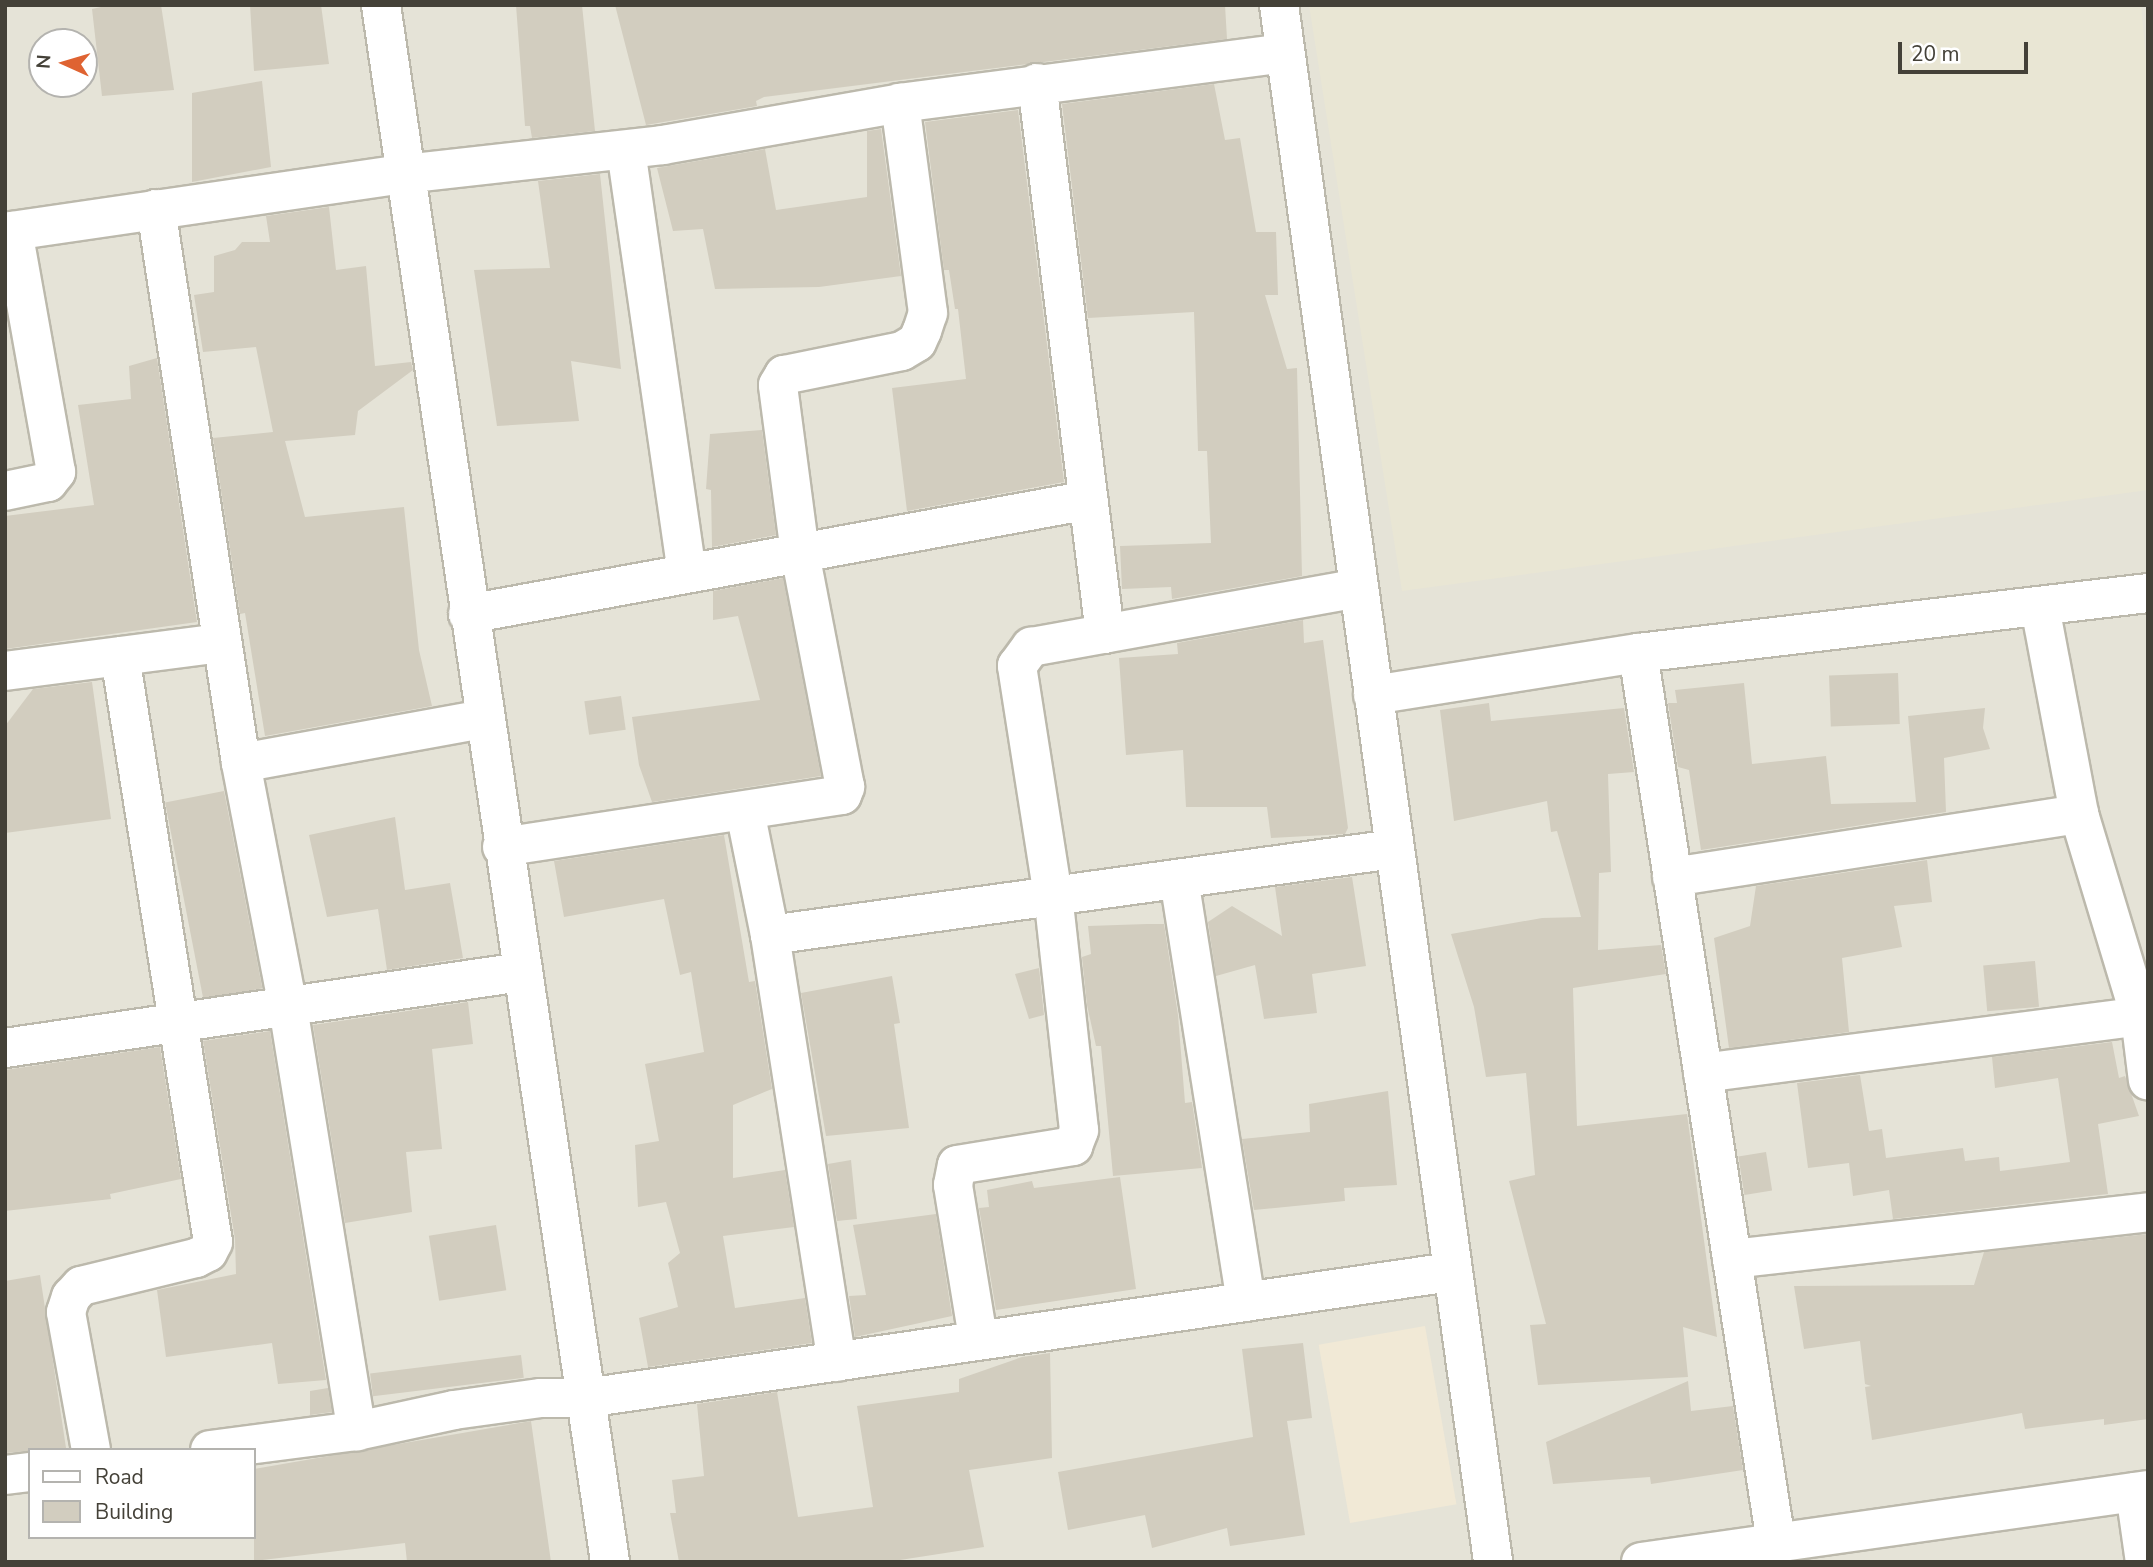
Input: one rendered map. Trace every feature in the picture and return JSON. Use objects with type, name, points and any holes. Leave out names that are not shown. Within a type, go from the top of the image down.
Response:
[{"type":"street","points":[[381,5],[483,719],[610,1562]]},
{"type":"street","points":[[1279,5],[1451,1272],[1493,1562]]},
{"type":"street","points":[[5,491],[48,482],[57,472],[9,231],[404,174],[626,150],[900,103],[1037,83],[1285,53]]},
{"type":"street","points":[[1037,83],[1105,634]]},
{"type":"street","points":[[502,847],[830,800],[842,795],[845,787],[800,553],[778,385],[784,375],[902,351],[917,342],[928,313],[900,103]]},
{"type":"street","points":[[626,150],[687,573]]},
{"type":"street","points":[[156,209],[241,763],[288,1007],[357,1432]]},
{"type":"street","points":[[468,614],[1089,500]]},
{"type":"street","points":[[978,1338],[953,1185],[957,1165],[1073,1146],[1077,1139],[1053,896],[1017,666],[1031,647],[1358,588]]},
{"type":"street","points":[[1373,695],[1638,653],[2148,593]]},
{"type":"street","points":[[2040,607],[2079,814],[2144,1015],[2148,1081]]},
{"type":"street","points":[[5,671],[222,643]]},
{"type":"street","points":[[1638,653],[1776,1542]]},
{"type":"street","points":[[91,1448],[66,1312],[71,1297],[81,1286],[196,1258],[208,1252],[213,1242],[176,1023],[120,656]]},
{"type":"street","points":[[241,763],[483,719]]},
{"type":"street","points":[[744,811],[770,935],[837,1362]]},
{"type":"street","points":[[1672,877],[2079,814]]},
{"type":"street","points":[[770,935],[1394,849]]},
{"type":"street","points":[[1179,879],[1246,1302]]},
{"type":"street","points":[[5,1048],[521,972]]},
{"type":"street","points":[[1703,1073],[2144,1015]]},
{"type":"street","points":[[1732,1259],[2148,1212]]},
{"type":"street","points":[[226,1448],[357,1432],[454,1410],[541,1398],[586,1398],[837,1362],[978,1338],[1451,1272]]},
{"type":"street","points":[[5,1475],[28,1472]]},
{"type":"street","points":[[1641,1562],[2142,1491],[2145,1562]]},
{"type":"shaded area","points":[[5,5],[2148,5],[2148,1562],[5,1562]]},
{"type":"shaded area","points":[[1309,5],[2141,5],[2148,82],[2148,490],[1402,591]]},
{"type":"shaded area","points":[[1425,1326],[1456,1504],[1350,1523],[1319,1345]]},
{"type":"building","points":[[110,5],[161,5],[174,90],[102,96],[98,28],[94,28],[92,9]]},
{"type":"building","points":[[250,5],[321,5],[329,64],[254,71]]},
{"type":"building","points":[[516,5],[582,5],[595,131],[532,138],[530,126],[525,126]]},
{"type":"building","points":[[615,5],[1225,5],[1227,39],[764,97],[756,101],[757,106],[646,125]]},
{"type":"building","points":[[262,81],[271,167],[192,182],[192,93]]},
{"type":"building","points":[[1214,84],[1225,140],[1240,138],[1256,232],[1276,232],[1278,295],[1265,295],[1287,369],[1297,368],[1302,576],[1172,599],[1171,587],[1122,589],[1120,546],[1211,543],[1207,451],[1198,451],[1194,312],[1088,318],[1062,104]]},
{"type":"building","points":[[1018,110],[1064,482],[907,511],[892,388],[966,379],[958,309],[955,309],[949,270],[944,270],[925,122]]},
{"type":"building","points":[[881,129],[901,276],[819,287],[715,289],[703,229],[673,231],[657,168],[765,149],[776,210],[867,197],[867,131]]},
{"type":"building","points":[[600,174],[621,369],[571,361],[579,421],[497,426],[474,270],[550,268],[538,181]]},
{"type":"building","points":[[329,207],[336,270],[366,266],[375,366],[411,362],[413,370],[358,411],[355,435],[285,441],[305,517],[404,507],[419,650],[432,706],[265,736],[245,613],[240,614],[213,438],[273,432],[256,347],[203,352],[194,295],[214,292],[214,256],[235,250],[242,242],[270,242],[266,216]]},
{"type":"building","points":[[157,358],[197,622],[5,649],[5,516],[94,505],[78,405],[131,399],[129,366]]},
{"type":"building","points":[[762,430],[776,535],[712,547],[711,490],[706,489],[710,434]]},
{"type":"building","points":[[783,578],[821,776],[652,802],[639,765],[632,717],[760,700],[738,616],[713,620],[713,591]]},
{"type":"building","points":[[1303,620],[1304,643],[1323,640],[1348,828],[1345,834],[1271,838],[1267,807],[1186,807],[1183,750],[1126,755],[1119,658],[1178,654],[1177,643]]},
{"type":"building","points":[[1898,673],[1900,724],[1831,726],[1829,675]]},
{"type":"building","points":[[92,682],[111,819],[5,833],[5,726],[33,689]]},
{"type":"building","points":[[1744,683],[1752,764],[1826,756],[1831,804],[1916,802],[1908,716],[1985,708],[1983,728],[1990,749],[1944,758],[1946,812],[1701,850],[1689,770],[1678,767],[1668,703],[1677,703],[1675,690]]},
{"type":"building","points":[[621,696],[626,730],[589,735],[584,701]]},
{"type":"building","points":[[1489,703],[1491,721],[1624,708],[1634,772],[1608,774],[1611,872],[1599,873],[1598,950],[1661,945],[1666,974],[1573,988],[1577,1126],[1687,1114],[1717,1337],[1683,1327],[1688,1377],[1538,1385],[1530,1325],[1546,1324],[1509,1181],[1535,1175],[1526,1073],[1486,1077],[1474,1007],[1451,934],[1542,918],[1581,917],[1557,831],[1551,832],[1547,801],[1454,821],[1440,710]]},
{"type":"building","points":[[224,791],[262,988],[203,1000],[165,802]]},
{"type":"building","points":[[395,817],[405,890],[450,883],[463,958],[387,970],[378,909],[327,917],[309,835]]},
{"type":"building","points":[[724,835],[749,982],[755,981],[772,1089],[733,1105],[733,1178],[785,1170],[794,1227],[723,1236],[735,1308],[805,1298],[812,1343],[648,1367],[639,1318],[678,1307],[668,1263],[680,1253],[666,1202],[638,1207],[635,1145],[659,1141],[645,1064],[704,1052],[691,972],[680,975],[664,899],[564,917],[554,861]]},
{"type":"building","points":[[1927,860],[1932,902],[1894,906],[1902,947],[1842,958],[1849,1032],[1729,1048],[1714,938],[1750,926],[1756,886]]},
{"type":"building","points":[[1352,877],[1366,966],[1312,974],[1317,1013],[1264,1019],[1255,965],[1216,976],[1208,922],[1232,906],[1282,936],[1275,887]]},
{"type":"building","points":[[1164,924],[1178,1015],[1185,1103],[1192,1102],[1202,1168],[1113,1176],[1101,1046],[1096,1046],[1087,1005],[1082,957],[1091,954],[1088,926]]},
{"type":"building","points":[[2035,961],[2039,1007],[1987,1011],[1983,966]]},
{"type":"building","points":[[1039,968],[1044,1015],[1029,1019],[1015,974]]},
{"type":"building","points":[[892,976],[900,1023],[894,1024],[909,1128],[826,1136],[801,993]]},
{"type":"building","points":[[468,1002],[473,1044],[432,1049],[442,1149],[406,1152],[412,1212],[345,1223],[313,1025]]},
{"type":"building","points":[[270,1031],[326,1380],[278,1384],[272,1343],[166,1357],[157,1290],[236,1274],[235,1239],[203,1041]]},
{"type":"building","points":[[2112,1042],[2119,1078],[2125,1076],[2139,1116],[2098,1124],[2108,1194],[1893,1219],[1889,1190],[1853,1196],[1849,1163],[1808,1168],[1797,1083],[1860,1075],[1869,1131],[1882,1129],[1886,1158],[1963,1148],[1965,1161],[1999,1157],[2000,1171],[2070,1162],[2058,1078],[1995,1088],[1992,1057]]},
{"type":"building","points":[[160,1047],[181,1179],[110,1194],[111,1199],[5,1211],[5,1070]]},
{"type":"building","points":[[1388,1091],[1397,1185],[1344,1188],[1345,1201],[1254,1210],[1242,1139],[1310,1132],[1309,1104]]},
{"type":"building","points":[[1766,1152],[1772,1191],[1744,1195],[1738,1156]]},
{"type":"building","points":[[851,1160],[857,1219],[837,1221],[828,1164]]},
{"type":"building","points":[[1120,1177],[1136,1289],[996,1310],[979,1208],[989,1207],[987,1190],[1032,1181],[1034,1188]]},
{"type":"building","points":[[936,1214],[952,1316],[855,1337],[849,1296],[866,1295],[853,1225]]},
{"type":"building","points":[[496,1225],[506,1290],[439,1301],[429,1236]]},
{"type":"building","points":[[2148,1234],[2148,1419],[2104,1425],[2104,1419],[2025,1429],[2022,1413],[1872,1440],[1865,1387],[1871,1386],[1865,1384],[1860,1341],[1804,1349],[1794,1286],[1974,1285],[1984,1252]]},
{"type":"building","points":[[40,1275],[66,1448],[28,1448],[28,1451],[5,1453],[5,1281]]},
{"type":"building","points":[[1303,1343],[1312,1418],[1287,1421],[1305,1535],[1230,1546],[1227,1528],[1152,1548],[1145,1515],[1068,1530],[1058,1472],[1253,1437],[1242,1349]]},
{"type":"building","points":[[1050,1353],[1052,1458],[969,1470],[984,1547],[887,1562],[679,1562],[670,1513],[676,1513],[672,1480],[704,1476],[697,1404],[777,1392],[798,1517],[873,1507],[857,1406],[959,1392],[959,1379],[1022,1357]]},
{"type":"building","points":[[521,1355],[524,1378],[373,1396],[370,1374]]},
{"type":"building","points":[[1688,1381],[1691,1411],[1733,1406],[1743,1470],[1651,1484],[1650,1477],[1553,1484],[1546,1442]]},
{"type":"building","points":[[328,1388],[332,1412],[310,1415],[310,1391]]},
{"type":"building","points":[[531,1421],[551,1562],[407,1562],[405,1543],[254,1561],[256,1469]]}]
